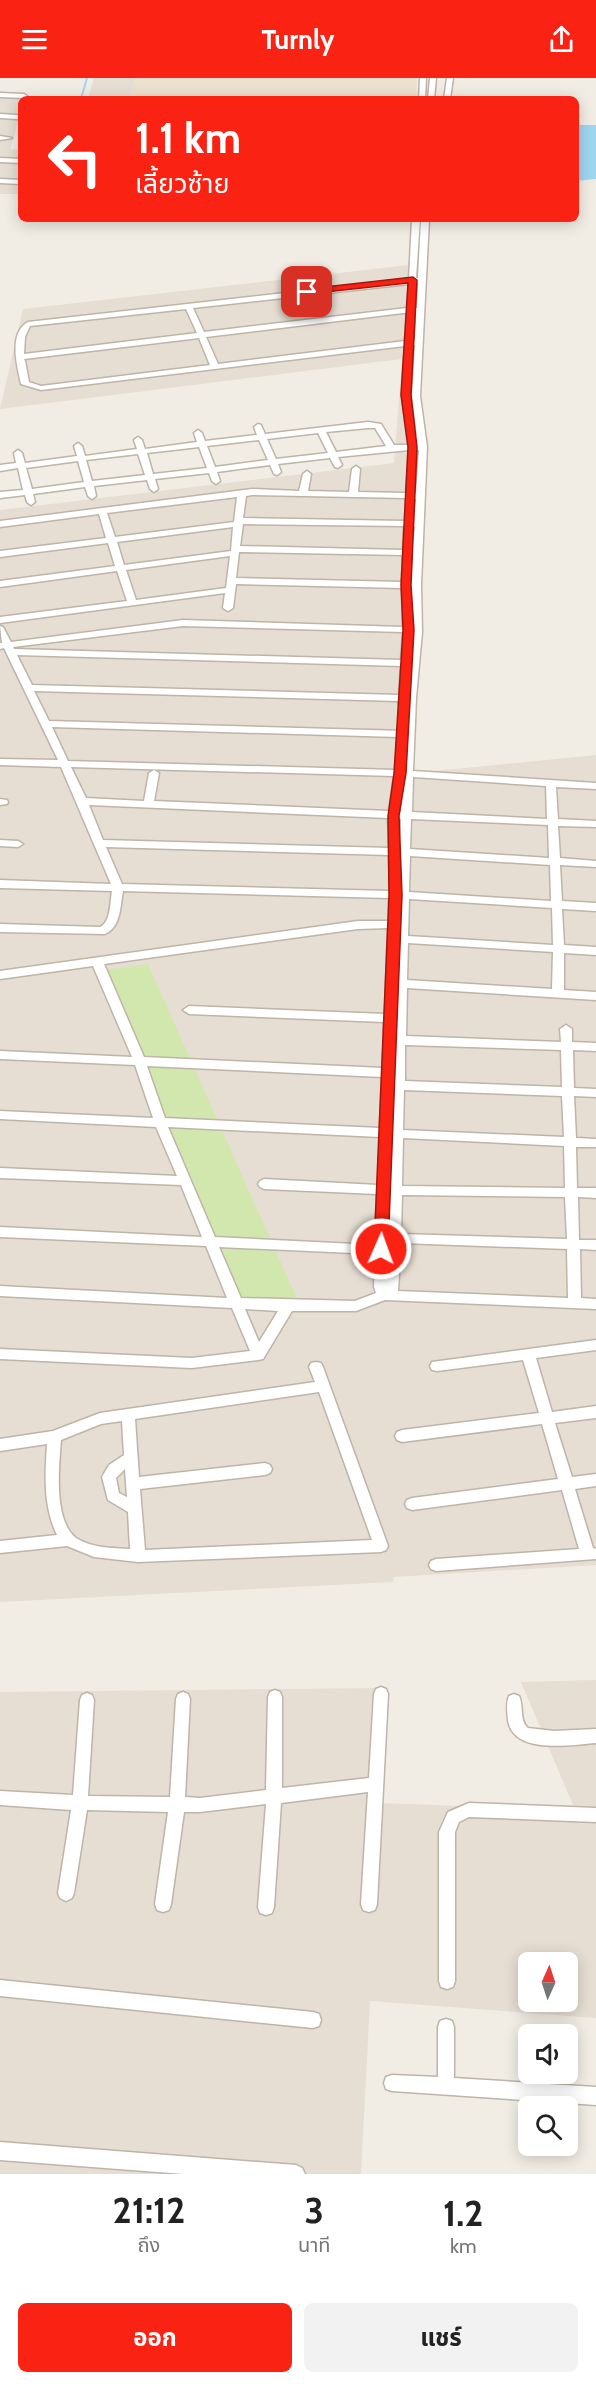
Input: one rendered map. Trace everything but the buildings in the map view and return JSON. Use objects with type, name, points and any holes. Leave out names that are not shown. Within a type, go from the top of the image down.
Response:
[{"type":"street","points":[[422,96],[423,78]]},
{"type":"street","points":[[431,96],[433,78]]},
{"type":"street","points":[[447,96],[450,78]]},
{"type":"street","points":[[0,95],[24,96]]},
{"type":"street","points":[[0,116],[16,117]]},
{"type":"street","points":[[0,138],[9,138]]},
{"type":"street","points":[[0,160],[18,161]]},
{"type":"street","points":[[0,182],[18,182]]},
{"type":"street","points":[[400,852],[407,817],[404,774],[407,698],[410,662],[418,631],[411,585],[418,447],[415,342],[419,254],[416,222]]},
{"type":"street","points":[[419,254],[424,222]]},
{"type":"street","points":[[415,342],[41,388],[25,384],[20,357],[24,328],[28,324],[418,280]]},
{"type":"street","points":[[188,305],[215,366]]},
{"type":"street","points":[[20,357],[416,310]]},
{"type":"street","points":[[0,468],[374,425],[378,426],[391,448]]},
{"type":"street","points":[[258,427],[277,472]]},
{"type":"street","points":[[321,430],[338,465]]},
{"type":"street","points":[[198,433],[216,481]]},
{"type":"street","points":[[138,440],[154,489]]},
{"type":"street","points":[[78,446],[92,496]]},
{"type":"street","points":[[0,495],[391,448],[418,447]]},
{"type":"street","points":[[18,453],[31,502]]},
{"type":"street","points":[[353,495],[356,469]]},
{"type":"street","points":[[303,493],[307,474]]},
{"type":"street","points":[[0,524],[252,492],[415,496]]},
{"type":"street","points":[[228,608],[242,494]]},
{"type":"street","points":[[102,512],[132,603]]},
{"type":"street","points":[[0,554],[238,523],[414,524]]},
{"type":"street","points":[[0,584],[234,551],[413,553]]},
{"type":"street","points":[[0,620],[132,603],[230,586],[411,585]]},
{"type":"street","points":[[6,648],[183,623],[418,631]]},
{"type":"street","points":[[0,629],[6,648],[28,688],[82,801],[118,888],[113,920],[108,928],[101,931],[0,928]]},
{"type":"street","points":[[6,648],[410,662]]},
{"type":"street","points":[[28,688],[407,698]]},
{"type":"street","points":[[45,724],[406,734]]},
{"type":"street","points":[[0,762],[404,774],[596,786]]},
{"type":"street","points":[[149,803],[154,773]]},
{"type":"street","points":[[0,1291],[288,1306],[356,1306],[384,1295],[393,1288],[389,1244],[389,1190],[400,852],[393,816],[404,774]]},
{"type":"street","points":[[551,784],[560,949],[558,992]]},
{"type":"street","points":[[82,801],[596,824]]},
{"type":"street","points":[[0,843],[18,844]]},
{"type":"street","points":[[101,843],[400,852],[596,864]]},
{"type":"street","points":[[0,884],[400,896],[596,907]]},
{"type":"street","points":[[395,1018],[403,984],[404,939],[399,924]]},
{"type":"street","points":[[0,975],[358,925],[399,924]]},
{"type":"street","points":[[404,939],[596,951]]},
{"type":"street","points":[[97,962],[139,1060],[160,1122],[184,1181],[258,1355]]},
{"type":"street","points":[[403,984],[596,996]]},
{"type":"street","points":[[189,1010],[395,1018]]},
{"type":"street","points":[[566,1029],[575,1303]]},
{"type":"street","points":[[395,1040],[596,1047]]},
{"type":"street","points":[[0,1055],[139,1060],[596,1093]]},
{"type":"street","points":[[0,1115],[596,1143]]},
{"type":"street","points":[[0,1173],[184,1181]]},
{"type":"street","points":[[264,1184],[389,1190],[596,1193]]},
{"type":"street","points":[[0,1232],[210,1241],[596,1245]]},
{"type":"street","points":[[384,1295],[596,1304]]},
{"type":"street","points":[[258,1355],[288,1306]]},
{"type":"street","points":[[437,1366],[596,1345]]},
{"type":"street","points":[[0,1354],[192,1364],[258,1355]]},
{"type":"street","points":[[436,1565],[592,1554],[567,1484],[549,1418],[528,1355]]},
{"type":"street","points":[[0,1547],[69,1540],[100,1552],[138,1556],[381,1546],[316,1367]]},
{"type":"street","points":[[0,1445],[54,1437],[100,1419],[323,1386]]},
{"type":"street","points":[[402,1436],[596,1412]]},
{"type":"street","points":[[128,1415],[138,1556]]},
{"type":"street","points":[[54,1437],[53,1502],[58,1523],[69,1540]]},
{"type":"street","points":[[131,1458],[114,1469],[109,1477],[113,1496],[135,1509]]},
{"type":"street","points":[[133,1484],[265,1469]]},
{"type":"street","points":[[412,1504],[596,1480]]},
{"type":"street","points":[[369,1904],[381,1694]]},
{"type":"street","points":[[266,1907],[274,1797],[275,1697]]},
{"type":"street","points":[[163,1904],[177,1804],[183,1699]]},
{"type":"street","points":[[66,1893],[80,1803],[87,1700]]},
{"type":"street","points":[[514,1701],[518,1728],[522,1733],[534,1737],[596,1736]]},
{"type":"street","points":[[0,1798],[80,1803],[200,1805],[376,1784]]},
{"type":"street","points":[[447,1981],[447,1832],[451,1819],[457,1813],[469,1810],[596,1815]]},
{"type":"street","points":[[0,1988],[313,2020]]},
{"type":"street","points":[[446,2027],[446,2087]]},
{"type":"street","points":[[392,2083],[596,2096]]},
{"type":"street","points":[[0,2151],[296,2174]]},
{"type":"shaded area","points":[[94,78],[135,78],[130,96],[89,96]]},
{"type":"shaded area","points":[[135,78],[417,78],[416,96],[130,96]]},
{"type":"shaded area","points":[[0,94],[27,94],[27,96],[18,96],[18,124],[10,149],[18,150],[18,194],[0,194]]},
{"type":"shaded area","points":[[426,263],[404,774],[596,755],[596,1565],[394,1577],[393,1582],[0,1602],[0,510],[394,463],[402,359],[0,409],[23,309]]},
{"type":"shaded area","points":[[596,1680],[596,2018],[370,2001],[361,2174],[0,2174],[0,1692],[386,1688],[381,1803],[575,1810],[521,1682]]},
{"type":"green space","points":[[148,964],[298,1301],[230,1300],[98,971]]},
{"type":"water","points":[[579,125],[596,125],[596,179],[579,181]]},
{"type":"waterway","points":[[82,96],[87,78]]},
{"type":"route","points":[[307,292],[413,280],[406,395],[413,447],[406,585],[408,630],[400,773],[393,816],[395,895],[381,1249]]}]
